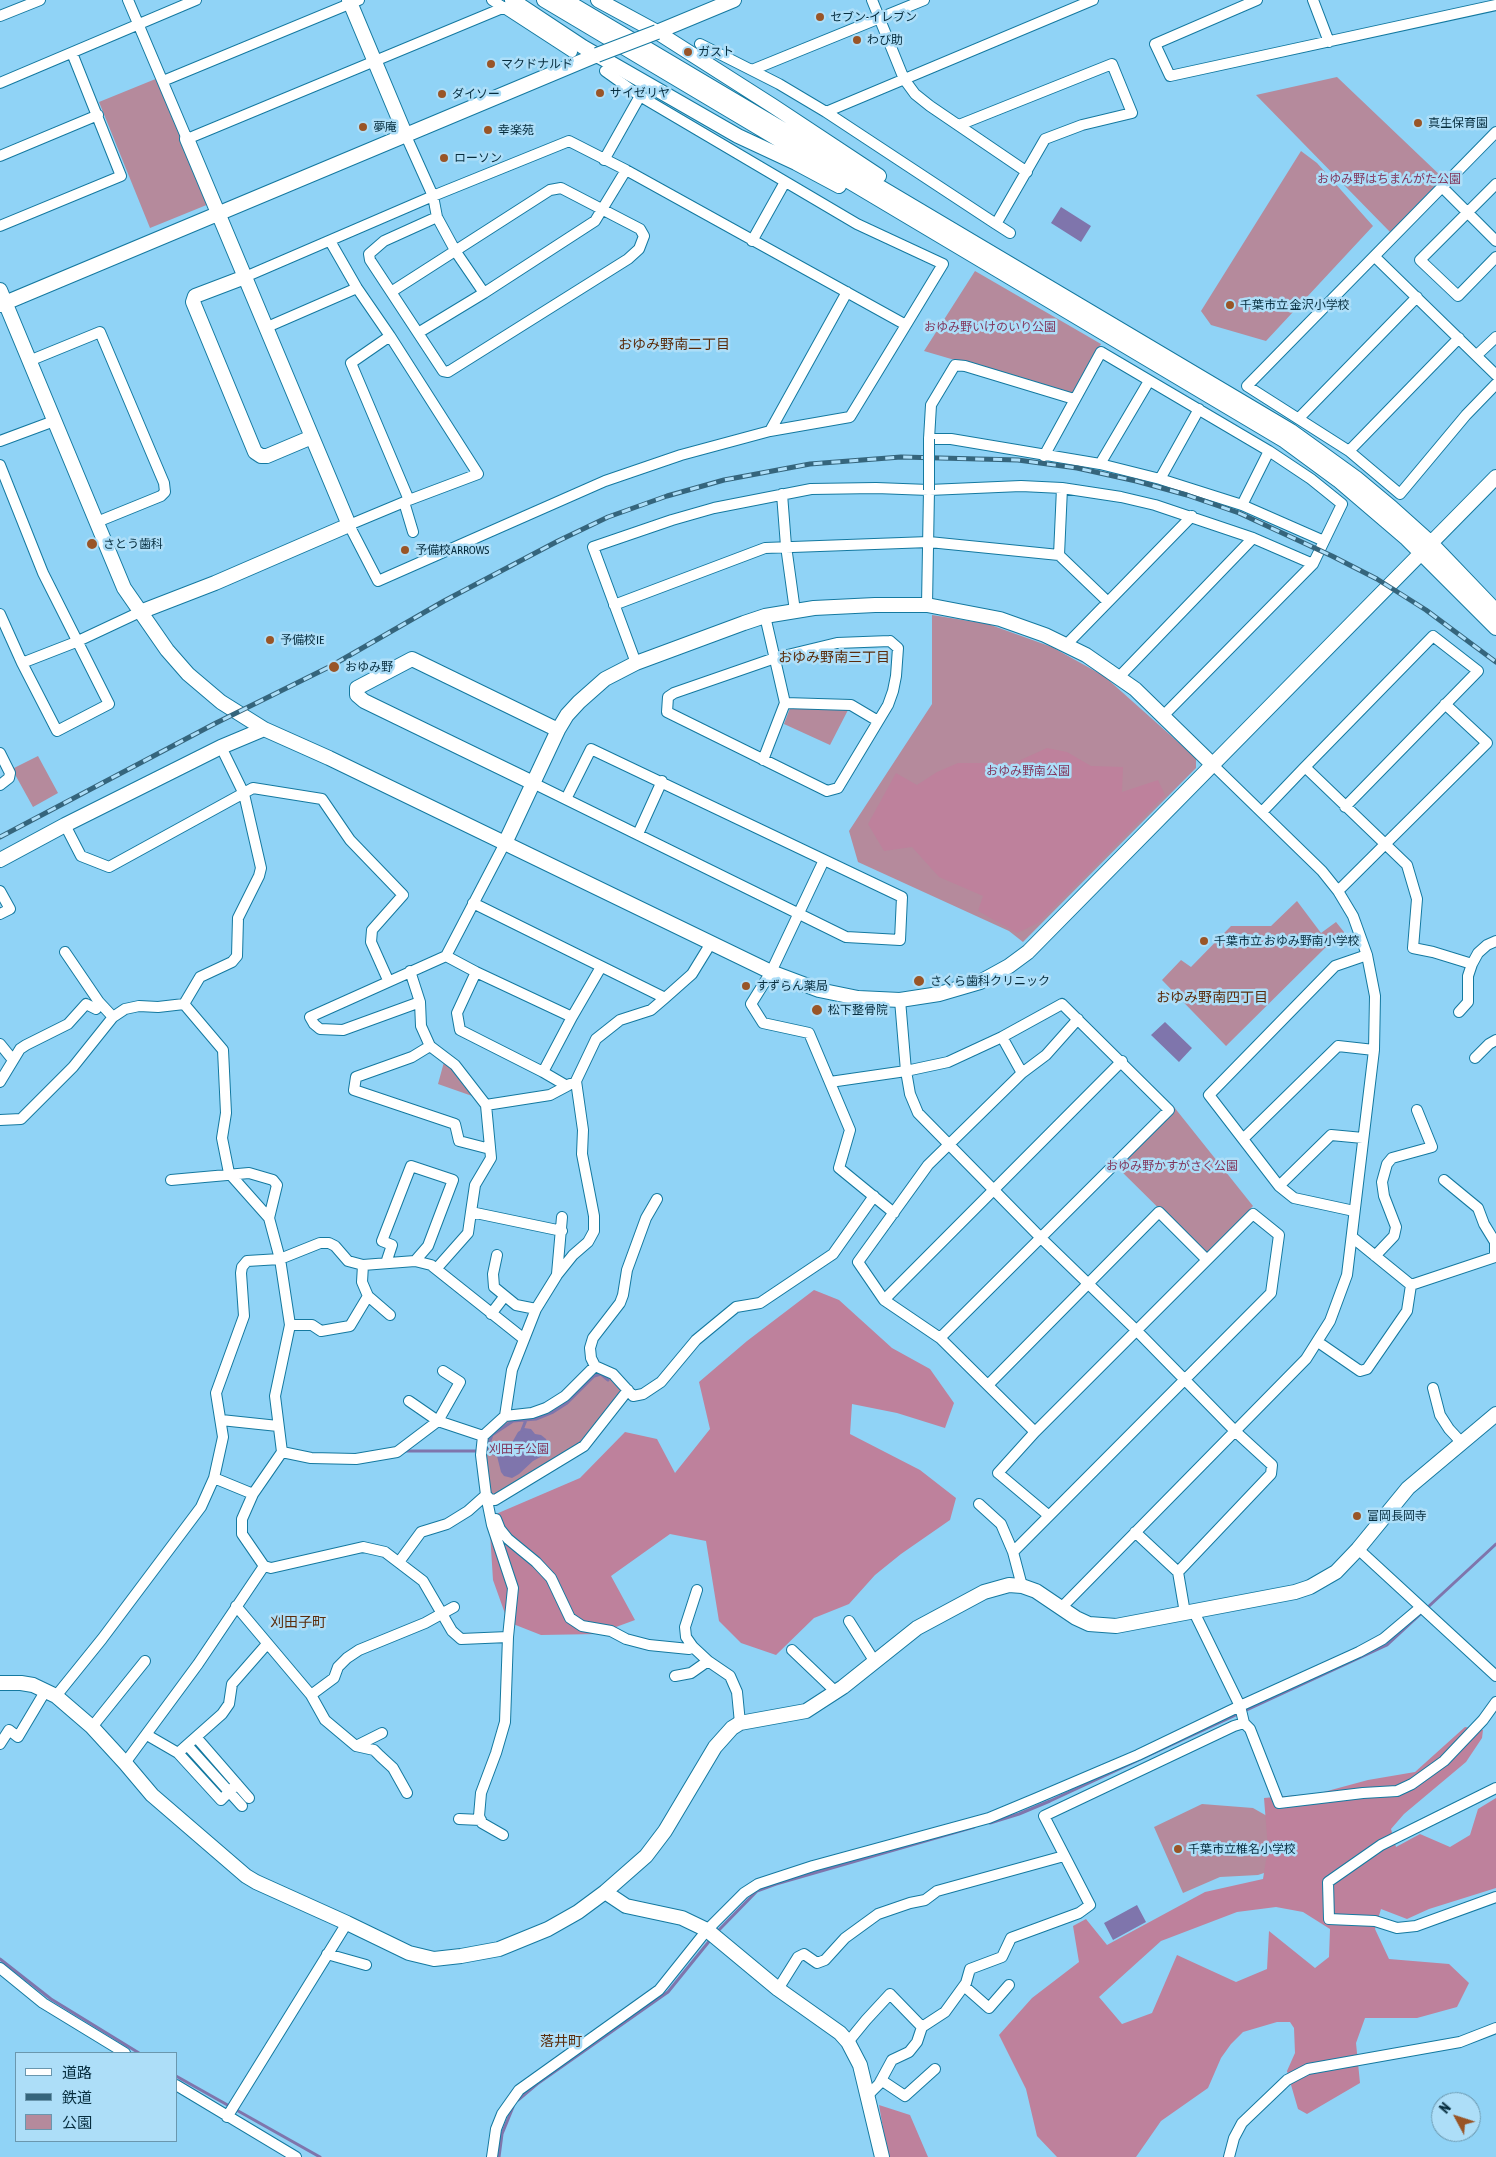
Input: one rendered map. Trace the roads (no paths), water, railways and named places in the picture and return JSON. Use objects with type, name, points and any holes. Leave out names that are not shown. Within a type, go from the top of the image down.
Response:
[{"type":"street","points":[[0,16],[19,4],[40,0]]},
{"type":"street","points":[[128,0],[349,525],[378,581],[605,481],[681,455],[770,430],[850,417],[943,264],[857,224],[640,96],[605,72]]},
{"type":"street","points":[[0,83],[196,0]]},
{"type":"street","points":[[492,0],[508,4],[738,136],[796,163],[909,224],[924,220]]},
{"type":"street","points":[[544,0],[924,220]]},
{"type":"street","points":[[565,0],[1285,441],[1426,548],[1496,610]]},
{"type":"street","points":[[598,0],[657,32],[838,149],[914,201],[924,220]]},
{"type":"street","points":[[734,0],[598,55],[218,215],[2,299],[124,588],[167,650],[188,674],[221,702],[264,729],[505,842],[772,972],[819,990],[858,998],[900,1000],[939,994],[980,982],[1009,966],[1028,952],[1496,477]]},
{"type":"street","points":[[872,0],[904,79],[915,94],[1027,172]]},
{"type":"street","points":[[752,70],[924,0]]},
{"type":"street","points":[[1257,0],[1155,44],[1170,76],[1496,6]]},
{"type":"street","points":[[1313,0],[1329,42]]},
{"type":"street","points":[[163,81],[353,1],[375,61],[433,196],[437,217],[456,252],[484,293]]},
{"type":"street","points":[[826,112],[1086,1]]},
{"type":"street","points":[[508,4],[572,52]]},
{"type":"street","points":[[187,139],[508,4]]},
{"type":"street","points":[[700,44],[752,70],[826,112],[1010,233]]},
{"type":"street","points":[[0,226],[122,176],[72,53]]},
{"type":"street","points":[[959,125],[1112,64],[1132,113],[1082,125],[1045,139],[996,224]]},
{"type":"street","points":[[604,160],[640,96]]},
{"type":"street","points":[[0,156],[98,115]]},
{"type":"street","points":[[1496,132],[1375,258],[1247,386],[1349,451],[1400,494],[1466,415],[1496,384]]},
{"type":"street","points":[[312,437],[267,456],[261,456],[255,452],[193,302],[195,296],[245,277],[433,196],[569,141],[626,170],[906,324]]},
{"type":"street","points":[[418,334],[595,221],[626,170]]},
{"type":"street","points":[[752,241],[785,182]]},
{"type":"street","points":[[1496,184],[1420,260],[1458,296],[1496,257]]},
{"type":"street","points":[[1442,187],[1496,241]]},
{"type":"street","points":[[391,292],[550,190],[561,188],[640,229],[644,236],[639,249],[628,259],[448,372],[443,371],[418,334],[370,260],[369,254],[384,241],[437,217]]},
{"type":"street","points":[[22,663],[76,642],[140,612],[228,578],[406,501],[478,474],[357,288],[330,241]]},
{"type":"street","points":[[1375,258],[1496,375]]},
{"type":"street","points":[[266,328],[357,288]]},
{"type":"street","points":[[770,430],[847,292]]},
{"type":"street","points":[[1299,418],[1417,297]]},
{"type":"street","points":[[29,361],[100,332],[138,420],[164,482],[165,492],[161,496],[97,522]]},
{"type":"street","points":[[390,336],[352,363],[406,501],[413,532]]},
{"type":"street","points":[[1477,355],[1496,337]]},
{"type":"street","points":[[1349,451],[1459,338]]},
{"type":"street","points":[[1044,456],[1101,352],[1269,451],[1311,479],[1342,504],[1314,564],[1164,715]]},
{"type":"street","points":[[927,605],[931,405],[955,365],[965,366],[1074,399]]},
{"type":"street","points":[[1100,464],[1148,381]]},
{"type":"street","points":[[1160,479],[1199,409]]},
{"type":"street","points":[[0,441],[54,421]]},
{"type":"street","points":[[930,439],[951,439],[1100,464],[1160,479],[1242,505],[1324,541]]},
{"type":"street","points":[[1242,505],[1269,451]]},
{"type":"street","points":[[0,465],[43,573],[76,642],[109,704],[57,731],[22,663],[0,614]]},
{"type":"street","points":[[636,662],[592,547],[714,508],[811,489],[876,488],[929,490],[1021,486],[1062,488],[1120,497],[1192,516],[1254,538],[1314,564]]},
{"type":"street","points":[[1059,555],[1062,488]]},
{"type":"street","points":[[782,494],[786,546],[795,611]]},
{"type":"street","points":[[1067,644],[1192,516]]},
{"type":"street","points":[[1119,677],[1254,538]]},
{"type":"street","points":[[614,605],[765,548],[929,542],[1059,555],[1108,602]]},
{"type":"street","points":[[1426,548],[1496,628]]},
{"type":"street","points":[[420,1002],[343,1030],[320,1029],[314,1024],[310,1016],[446,956],[505,842],[558,730],[567,716],[592,689],[605,679],[636,662],[765,616],[795,611],[867,605],[927,605],[1000,619],[1067,644],[1119,677],[1164,715],[1322,871],[1338,891],[1356,924],[1367,955],[1375,996],[1374,1050],[1347,1275],[1330,1321],[1318,1342],[1288,1379],[1061,1608]]},
{"type":"street","points":[[763,760],[785,703],[765,616]]},
{"type":"street","points":[[1262,812],[1433,636],[1478,670],[1345,807]]},
{"type":"street","points":[[890,641],[898,648],[896,676],[888,705],[878,721],[838,788],[828,791],[666,712],[668,698],[674,693],[775,658],[837,643],[890,641]]},
{"type":"street","points":[[558,730],[412,659],[357,688],[358,695],[364,701],[846,937],[900,940],[902,898],[662,781],[591,749],[566,799]]},
{"type":"street","points":[[785,703],[851,705],[878,721]]},
{"type":"street","points":[[1338,891],[1486,743],[1445,704]]},
{"type":"street","points":[[0,860],[65,825],[220,748],[264,729]]},
{"type":"street","points":[[184,1004],[200,977],[232,962],[237,956],[238,918],[259,876],[261,868],[244,794],[220,748]]},
{"type":"street","points":[[0,753],[10,773],[9,778],[0,785]]},
{"type":"street","points":[[1305,767],[1407,865],[1417,899],[1413,948],[1472,964]]},
{"type":"street","points":[[638,834],[662,781]]},
{"type":"street","points":[[65,825],[81,856],[109,867],[253,788],[322,799],[350,840],[403,895],[372,930],[371,942],[388,980]]},
{"type":"street","points":[[824,860],[772,972],[751,1004],[763,1023],[808,1033],[850,1130],[839,1168],[894,1213]]},
{"type":"street","points":[[0,891],[10,909],[0,914]]},
{"type":"street","points":[[474,903],[665,998]]},
{"type":"street","points":[[1459,1012],[1468,1002],[1468,976],[1472,964],[1478,953],[1487,945],[1496,942]]},
{"type":"street","points":[[486,1105],[550,1095],[571,1083],[596,1039],[620,1020],[651,1010],[692,974],[711,943]]},
{"type":"street","points":[[65,952],[100,1002],[113,1017]]},
{"type":"street","points":[[1354,1211],[1294,1198],[1279,1186],[1209,1095],[1335,966],[1367,955]]},
{"type":"street","points":[[446,956],[572,1017]]},
{"type":"street","points":[[543,1072],[601,967]]},
{"type":"street","points":[[410,971],[420,1002],[421,1026],[430,1046],[455,1065],[486,1105],[491,1158],[475,1185],[468,1233],[437,1268]]},
{"type":"street","points":[[476,972],[457,1013],[460,1030],[543,1072],[571,1083]]},
{"type":"street","points":[[900,1000],[906,1071],[910,1094],[918,1112],[948,1145],[1272,1466],[1272,1474],[1178,1572]]},
{"type":"street","points":[[0,1082],[13,1060],[26,1045],[68,1024],[86,1004],[96,1009],[100,1002]]},
{"type":"street","points":[[0,1120],[21,1119],[73,1067],[113,1017],[125,1009],[139,1006],[158,1008],[184,1004]]},
{"type":"street","points":[[184,1004],[223,1050],[226,1113],[222,1138],[229,1173],[269,1218],[280,1259],[290,1325],[275,1396],[282,1452],[253,1494],[242,1519],[242,1534],[264,1566],[271,1568],[363,1548],[385,1552],[423,1581],[452,1631],[461,1639],[508,1638]]},
{"type":"street","points":[[830,1082],[906,1071],[948,1062],[1002,1037],[1062,1004],[1169,1110],[940,1338]]},
{"type":"street","points":[[1035,1432],[940,1338],[884,1300],[858,1262],[928,1165],[1022,1073],[1046,1055],[1078,1019]]},
{"type":"street","points":[[1002,1037],[1022,1073]]},
{"type":"street","points":[[1476,1058],[1489,1044],[1496,1040]]},
{"type":"street","points":[[0,1044],[13,1060]]},
{"type":"street","points":[[430,1046],[412,1057],[356,1077],[354,1090],[455,1124],[459,1141],[490,1149]]},
{"type":"street","points":[[1243,1139],[1338,1046],[1374,1050]]},
{"type":"street","points":[[884,1300],[1122,1062]]},
{"type":"street","points":[[505,1416],[512,1370],[536,1309],[557,1275],[573,1255],[588,1242],[594,1231],[594,1216],[582,1154],[583,1130],[571,1083]]},
{"type":"street","points":[[1375,1256],[1394,1236],[1396,1227],[1384,1196],[1382,1182],[1387,1164],[1392,1158],[1432,1147],[1417,1110]]},
{"type":"street","points":[[1279,1186],[1331,1134],[1363,1138]]},
{"type":"street","points":[[386,1263],[392,1244],[382,1241],[411,1166],[453,1180],[428,1246],[415,1261]]},
{"type":"street","points":[[171,1180],[249,1173],[273,1180],[278,1185],[269,1218]]},
{"type":"street","points":[[1411,1285],[1495,1258],[1494,1242],[1478,1208],[1444,1180]]},
{"type":"street","points":[[657,1199],[646,1218],[627,1270],[620,1303],[593,1338],[590,1348],[591,1358],[595,1366],[613,1374],[633,1396],[643,1394],[661,1382],[696,1340],[736,1307],[760,1303],[833,1254],[874,1196]]},
{"type":"street","points":[[471,1212],[562,1231]]},
{"type":"street","points":[[988,1386],[1159,1212],[1207,1260]]},
{"type":"street","points":[[1013,1552],[1271,1293],[1278,1235],[1253,1214],[1035,1432],[998,1473],[1048,1515]]},
{"type":"street","points":[[557,1275],[562,1217]]},
{"type":"street","points":[[1352,1237],[1411,1285]]},
{"type":"street","points":[[0,1744],[9,1730],[18,1736],[51,1693],[102,1639],[201,1507],[214,1478],[224,1437],[216,1393],[244,1316],[242,1267],[247,1261],[280,1259],[320,1243],[329,1243],[335,1246],[348,1262],[363,1265],[415,1261],[437,1268],[524,1339]]},
{"type":"street","points":[[497,1255],[493,1274],[494,1287],[516,1305],[536,1309]]},
{"type":"street","points":[[363,1265],[362,1282],[368,1296],[390,1315]]},
{"type":"street","points":[[1318,1342],[1360,1371],[1367,1369],[1407,1311],[1411,1285]]},
{"type":"street","points":[[290,1325],[312,1325],[321,1331],[350,1326],[368,1296]]},
{"type":"street","points":[[491,1314],[504,1297]]},
{"type":"street","points":[[595,1366],[565,1396],[546,1408],[532,1413],[505,1416],[483,1436],[480,1455],[488,1497],[500,1529],[508,1539],[536,1562],[551,1578],[570,1618],[582,1626],[612,1631],[626,1639],[649,1645],[689,1649],[693,1647]]},
{"type":"street","points":[[282,1452],[311,1458],[356,1459],[397,1452],[438,1422],[460,1382],[443,1371]]},
{"type":"street","points":[[1433,1388],[1440,1415],[1449,1429],[1462,1443]]},
{"type":"street","points":[[488,1497],[496,1500],[584,1446],[628,1390]]},
{"type":"street","points":[[409,1401],[438,1422],[483,1436]]},
{"type":"street","points":[[0,1683],[22,1683],[51,1693],[92,1727],[126,1763],[152,1795],[246,1876],[409,1953],[421,1957],[444,1958],[499,1948],[578,1912],[605,1892],[646,1856],[665,1831],[722,1737],[740,1723],[798,1713],[814,1706],[836,1692],[917,1628],[984,1592],[1010,1585],[1022,1586],[1036,1591],[1089,1624],[1116,1626],[1295,1592],[1310,1587],[1336,1572],[1358,1549],[1408,1488],[1496,1414]]},
{"type":"street","points":[[220,1420],[278,1426]]},
{"type":"street","points":[[214,1478],[253,1494]]},
{"type":"street","points":[[399,1562],[421,1532],[447,1524],[488,1497]]},
{"type":"street","points":[[488,1497],[492,1525],[513,1588],[508,1638],[505,1722],[481,1793],[479,1816],[482,1823],[503,1835]]},
{"type":"street","points":[[979,1504],[1001,1524],[1013,1552],[1022,1586]]},
{"type":"street","points":[[1135,1532],[1178,1572],[1189,1613],[1240,1706],[1244,1723],[1250,1729],[1279,1803],[1396,1791],[1412,1784],[1444,1761],[1496,1702]]},
{"type":"street","points":[[1358,1549],[1496,1676]]},
{"type":"street","points":[[126,1763],[198,1664],[264,1566]]},
{"type":"street","points":[[697,1590],[685,1627],[686,1637],[693,1647],[708,1661],[730,1676],[737,1692],[740,1723]]},
{"type":"street","points":[[236,1606],[310,1695],[325,1720],[356,1746],[374,1750],[393,1768],[407,1793]]},
{"type":"street","points":[[310,1695],[334,1678],[338,1667],[359,1650],[454,1607]]},
{"type":"street","points":[[492,2157],[496,2129],[502,2114],[519,2090],[659,1990],[712,1935],[744,1893],[758,1884],[813,1866],[989,1818],[1138,1755],[1383,1639],[1421,1607]]},
{"type":"street","points":[[849,1622],[874,1662]]},
{"type":"street","points":[[178,1753],[222,1714],[229,1704],[232,1684],[267,1644]]},
{"type":"street","points":[[792,1650],[836,1692]]},
{"type":"street","points":[[92,1727],[146,1661]]},
{"type":"street","points":[[675,1676],[692,1673],[708,1661]]},
{"type":"street","points":[[868,2096],[881,2080],[892,2060],[909,2052],[917,2042],[922,2027],[945,2012],[964,1986],[970,1969],[1002,1956],[1012,1938],[1079,1913],[1090,1905],[1044,1816],[1244,1723]]},
{"type":"street","points":[[356,1746],[382,1733]]},
{"type":"street","points":[[147,1735],[178,1753],[221,1800],[238,1784]]},
{"type":"street","points":[[196,1738],[249,1798]]},
{"type":"street","points":[[187,1745],[242,1806]]},
{"type":"street","points":[[1496,1788],[1381,1845],[1328,1882],[1329,1920],[1375,1921],[1397,1928],[1416,1926],[1496,1897]]},
{"type":"street","points":[[459,1819],[480,1820]]},
{"type":"street","points":[[778,1989],[798,1957],[804,1954],[817,1963],[825,1960],[844,1938],[878,1914],[925,1900],[938,1891],[1064,1856]]},
{"type":"street","points":[[605,1892],[626,1906],[682,1918],[712,1935],[778,1989],[832,2027],[848,2042],[860,2065],[882,2157]]},
{"type":"street","points":[[227,2117],[347,1923]]},
{"type":"street","points":[[327,1954],[366,1965]]},
{"type":"street","points":[[0,1968],[43,2003],[123,2052]]},
{"type":"street","points":[[964,1986],[989,2008],[1009,1985]]},
{"type":"street","points":[[848,2042],[890,1994],[922,2027]]},
{"type":"street","points":[[1229,2157],[1234,2138],[1242,2123],[1287,2080],[1301,2072],[1308,2069],[1460,2042],[1496,2028]]},
{"type":"street","points":[[881,2080],[905,2096],[935,2069]]},
{"type":"street","points":[[178,2086],[296,2157]]},
{"type":"waterway","points":[[486,1451],[492,1435],[513,1421],[536,1419],[553,1412],[567,1403],[594,1376],[601,1374],[608,1380]]},
{"type":"waterway","points":[[522,1430],[526,1420]]},
{"type":"waterway","points":[[407,1451],[478,1451]]},
{"type":"waterway","points":[[485,1451],[498,1455]]},
{"type":"waterway","points":[[990,1823],[1019,1814],[1050,1801],[1387,1645],[1496,1544]]},
{"type":"waterway","points":[[717,1932],[757,1891],[974,1827]]},
{"type":"waterway","points":[[518,2100],[537,2084],[668,1992],[711,1939]]},
{"type":"waterway","points":[[0,1959],[51,1999],[137,2052]]},
{"type":"waterway","points":[[178,2077],[320,2157]]},
{"type":"waterway","points":[[499,2157],[502,2134],[513,2107]]},
{"type":"railway","points":[[0,837],[216,723],[331,666],[444,601],[608,517],[667,496],[724,480],[810,464],[901,457],[1018,460],[1077,468],[1187,495],[1239,513],[1377,579],[1426,610],[1496,662]]},
{"type":"place","name":"セブン-イレブン","points":[[820,17]]},
{"type":"place","name":"わび助","points":[[857,40]]},
{"type":"place","name":"ガスト","points":[[688,52]]},
{"type":"place","name":"マクドナルド","points":[[491,64]]},
{"type":"place","name":"サイゼリヤ","points":[[600,93]]},
{"type":"place","name":"ダイソー","points":[[442,94]]},
{"type":"place","name":"真生保育園","points":[[1418,123]]},
{"type":"place","name":"夢庵","points":[[363,127]]},
{"type":"place","name":"幸楽苑","points":[[488,130]]},
{"type":"place","name":"ローソン","points":[[444,158]]},
{"type":"place","name":"千葉市立 金沢小学校","points":[[1230,305]]},
{"type":"place","name":"さとう歯科","points":[[92,544]]},
{"type":"place","name":"予備校ARROWS","points":[[405,550]]},
{"type":"place","name":"予備校IE","points":[[270,640]]},
{"type":"place","name":"おゆみ野","points":[[334,667]]},
{"type":"place","name":"千葉市立 おゆみ野南小学校","points":[[1204,941]]},
{"type":"place","name":"さくら歯科クリニック","points":[[919,981]]},
{"type":"place","name":"すずらん薬局","points":[[746,986]]},
{"type":"place","name":"松下整骨院","points":[[817,1010]]},
{"type":"place","name":"富岡長岡寺","points":[[1357,1516]]},
{"type":"place","name":"千葉市立椎名小学校","points":[[1178,1849]]},
{"type":"district","name":"おゆみ野南二丁目","points":[[674,345]]},
{"type":"district","name":"おゆみ野南三丁目","points":[[834,658]]},
{"type":"district","name":"おゆみ野南四丁目","points":[[1212,998]]},
{"type":"district","name":"刈田子町","points":[[298,1623]]},
{"type":"district","name":"落井町","points":[[561,2042]]},
{"type":"park label","name":"おゆみ野はちまんがた公園","points":[[1389,179]]},
{"type":"park label","name":"おゆみ野いけのいり公園","points":[[990,327]]},
{"type":"park label","name":"おゆみ野南公園","points":[[1028,771]]},
{"type":"park label","name":"おゆみ野かすがさく公園","points":[[1172,1166]]},
{"type":"park label","name":"刈田子公園","points":[[519,1449]]}]
